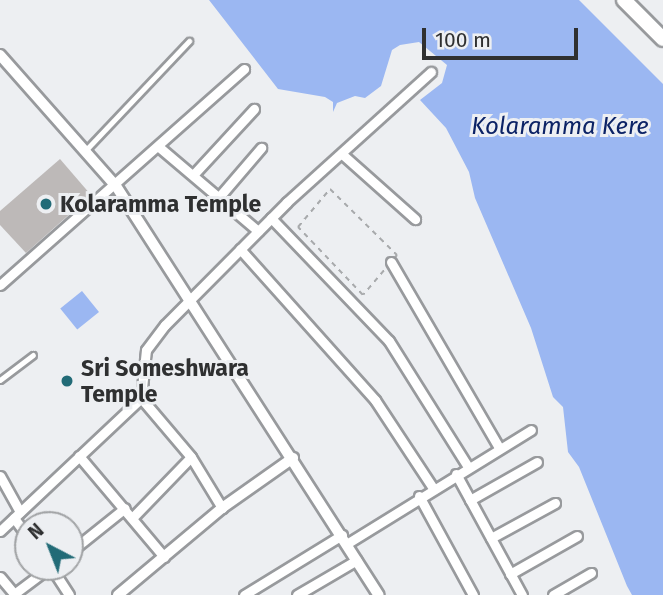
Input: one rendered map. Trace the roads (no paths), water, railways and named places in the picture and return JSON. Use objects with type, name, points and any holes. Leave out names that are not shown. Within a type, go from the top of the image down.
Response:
[{"type":"main road","points":[[624,0],[663,39]]},
{"type":"street","points":[[0,55],[116,186],[379,595]]},
{"type":"street","points":[[0,285],[116,186],[244,69]]},
{"type":"street","points":[[21,511],[141,398],[146,350],[189,301],[271,218],[430,72]]},
{"type":"street","points":[[193,175],[254,109]]},
{"type":"street","points":[[159,147],[258,231]]},
{"type":"street","points":[[219,197],[261,148]]},
{"type":"street","points":[[342,154],[415,219]]},
{"type":"street","points":[[271,218],[390,341],[468,467]]},
{"type":"street","points":[[240,249],[374,400],[433,488]]},
{"type":"street","points":[[391,262],[500,449]]},
{"type":"street","points":[[141,398],[191,457],[222,508]]},
{"type":"street","points":[[244,595],[531,430]]},
{"type":"street","points":[[79,456],[164,556]]},
{"type":"street","points":[[133,517],[191,457]]},
{"type":"street","points":[[118,595],[222,508],[293,458]]},
{"type":"street","points":[[470,499],[537,462]]},
{"type":"street","points":[[456,474],[522,595]]},
{"type":"street","points":[[0,477],[15,511]]},
{"type":"street","points":[[419,496],[473,595]]},
{"type":"street","points":[[491,538],[555,503]]},
{"type":"street","points":[[84,541],[125,508]]},
{"type":"street","points":[[0,531],[14,518]]},
{"type":"street","points":[[510,574],[577,536]]},
{"type":"street","points":[[297,595],[357,560]]},
{"type":"street","points":[[553,595],[591,573]]},
{"type":"street","points":[[0,577],[15,595],[33,581]]},
{"type":"lane","points":[[85,151],[189,41]]},
{"type":"lane","points":[[0,380],[33,355]]},
{"type":"water","name":"Kolaramma Kere","points":[[209,0],[579,0],[663,84],[663,595],[632,595],[627,586],[579,467],[568,452],[563,407],[553,397],[531,328],[475,198],[469,172],[446,128],[420,100],[442,83],[447,65],[419,42],[400,45],[392,50],[381,86],[365,98],[355,96],[337,103],[333,112],[333,102],[325,97],[278,89]]},
{"type":"water","points":[[82,291],[99,312],[77,330],[60,309]]},
{"type":"place","name":"Kolaramma Temple","points":[[46,204]]},
{"type":"place","name":"Sri Someshwara Temple","points":[[67,381]]}]
